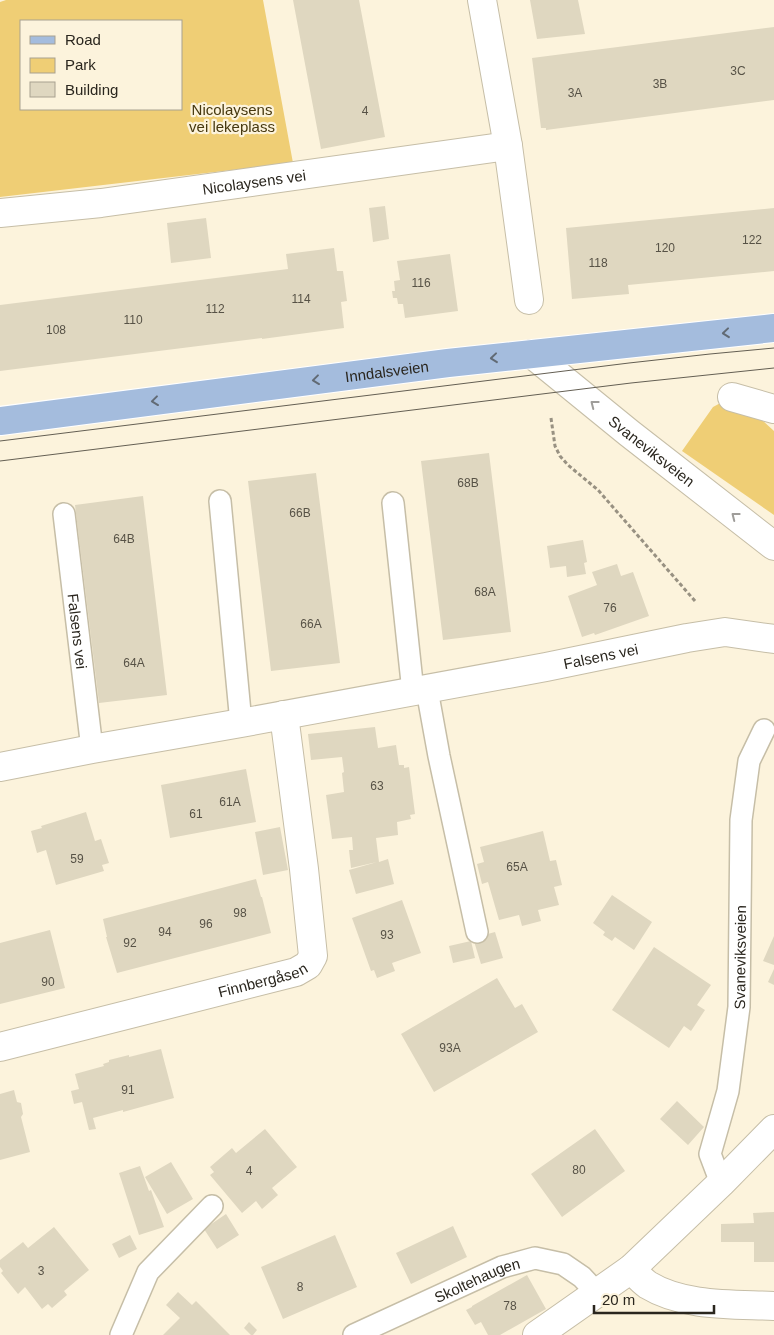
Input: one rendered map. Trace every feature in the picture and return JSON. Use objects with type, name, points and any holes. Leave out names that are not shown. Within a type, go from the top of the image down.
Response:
[{"type":"main road","name":"Inndalsveien","points":[[0,421],[448,363],[774,328]]},
{"type":"street","points":[[482,0],[508,146],[529,300]]},
{"type":"street","name":"Nicolaysens vei","points":[[0,213],[102,203],[508,146]]},
{"type":"street","name":"Svaneviksveien","points":[[532,354],[606,413],[629,434],[774,546]]},
{"type":"street","points":[[732,397],[774,410]]},
{"type":"street","name":"Falsens vei","points":[[0,767],[92,748],[420,691],[686,638],[725,632],[774,639]]},
{"type":"street","name":"Finnbergåsen","points":[[0,1047],[296,972],[308,965],[313,956],[284,715]]},
{"type":"street","points":[[537,1335],[631,1269],[721,1183],[774,1129]]},
{"type":"street","points":[[631,1269],[647,1284],[675,1297],[712,1303],[774,1306]]},
{"type":"lane","points":[[220,501],[242,723]]},
{"type":"lane","points":[[392,503],[420,691],[439,756],[477,932]]},
{"type":"lane","name":"Falsens vei","points":[[64,514],[92,748]]},
{"type":"lane","name":"Svaneviksveien","points":[[721,1183],[710,1154],[728,1090],[739,1007],[741,820],[749,761],[764,730]]},
{"type":"lane","points":[[121,1335],[148,1272],[212,1206]]},
{"type":"lane","name":"Skoltehaugen","points":[[354,1335],[502,1268],[535,1258],[563,1264],[582,1277],[596,1292]]},
{"type":"path","points":[[551,418],[555,446],[560,456],[598,490],[697,603],[725,632]]},
{"type":"green space","name":"Nicolaysens vei lekeplass","points":[[6,0],[263,0],[293,163],[0,197],[0,2]]},
{"type":"green space","points":[[726,400],[748,407],[774,431],[774,515],[682,451],[713,407]]},
{"type":"building","points":[[293,0],[359,0],[385,137],[321,149]]},
{"type":"building","points":[[530,0],[578,0],[585,34],[537,39]]},
{"type":"building","points":[[774,27],[774,100],[546,130],[546,128],[541,128],[532,58]]},
{"type":"building","points":[[385,206],[389,239],[373,242],[369,208]]},
{"type":"building","points":[[774,208],[774,271],[628,285],[629,294],[572,299],[566,228]]},
{"type":"building","points":[[206,218],[211,258],[171,263],[167,223]]},
{"type":"building","points":[[334,248],[337,271],[343,271],[347,301],[341,302],[344,328],[0,371],[0,305],[288,269],[286,254]]},
{"type":"building","points":[[450,254],[458,311],[405,318],[403,304],[398,304],[397,298],[393,298],[392,291],[395,291],[394,281],[400,280],[397,261]]},
{"type":"building","points":[[489,453],[511,632],[443,640],[421,461]]},
{"type":"building","points":[[316,473],[340,663],[271,671],[248,481]]},
{"type":"building","points":[[143,496],[167,695],[99,703],[75,505]]},
{"type":"building","points":[[583,540],[587,562],[584,563],[586,574],[567,577],[566,566],[550,568],[547,546]]},
{"type":"building","points":[[617,564],[621,576],[633,572],[649,616],[595,635],[594,633],[582,637],[568,596],[597,585],[592,572]]},
{"type":"building","points":[[375,727],[378,748],[396,745],[399,765],[404,765],[404,768],[409,767],[415,814],[410,815],[411,819],[397,822],[398,835],[376,838],[379,862],[388,859],[394,884],[356,894],[349,870],[377,862],[351,868],[349,850],[353,850],[352,837],[332,839],[326,795],[344,792],[342,757],[311,760],[308,734]]},
{"type":"building","points":[[246,769],[256,822],[170,838],[161,785]]},
{"type":"building","points":[[86,812],[95,841],[101,839],[109,863],[102,865],[104,871],[56,885],[46,850],[37,853],[31,831]]},
{"type":"building","points":[[280,827],[288,870],[263,875],[255,832]]},
{"type":"building","points":[[543,831],[550,861],[556,860],[562,885],[554,887],[559,905],[538,910],[541,921],[522,926],[519,915],[499,920],[488,882],[482,884],[477,864],[484,862],[480,847]]},
{"type":"building","points":[[256,879],[271,933],[117,973],[106,937],[103,919]]},
{"type":"building","points":[[612,895],[652,922],[634,950],[615,937],[612,941],[603,935],[605,932],[593,923]]},
{"type":"building","points":[[402,900],[421,953],[392,963],[395,971],[377,978],[374,970],[371,971],[352,918]]},
{"type":"building","points":[[50,930],[65,988],[0,1004],[0,943]]},
{"type":"building","points":[[495,932],[503,958],[481,964],[473,938]]},
{"type":"building","points":[[774,936],[774,965],[763,961]]},
{"type":"building","points":[[471,941],[475,958],[453,963],[449,946]]},
{"type":"building","points":[[654,947],[711,985],[697,1005],[705,1010],[691,1031],[684,1026],[669,1048],[612,1010]]},
{"type":"building","points":[[774,969],[774,985],[768,982]]},
{"type":"building","points":[[497,978],[515,1008],[522,1004],[538,1032],[434,1092],[401,1034]]},
{"type":"building","points":[[161,1049],[174,1098],[93,1118],[96,1129],[89,1130],[82,1102],[74,1104],[71,1091],[79,1089],[75,1074],[104,1066],[103,1064],[109,1062],[109,1060]]},
{"type":"building","points":[[14,1090],[17,1102],[21,1103],[23,1114],[21,1117],[30,1152],[0,1160],[0,1094]]},
{"type":"building","points":[[677,1101],[704,1127],[688,1145],[660,1119]]},
{"type":"building","points":[[265,1129],[297,1167],[272,1188],[278,1195],[262,1209],[256,1201],[242,1213],[210,1175],[214,1172],[210,1167],[232,1148],[236,1153]]},
{"type":"building","points":[[595,1129],[625,1171],[562,1217],[531,1174]]},
{"type":"building","points":[[171,1162],[193,1199],[167,1214],[145,1177]]},
{"type":"building","points":[[140,1166],[164,1227],[139,1235],[119,1173]]},
{"type":"building","points":[[774,1212],[774,1262],[754,1262],[754,1242],[721,1242],[721,1224],[754,1223],[753,1213]]},
{"type":"building","points":[[226,1214],[239,1235],[217,1249],[204,1229]]},
{"type":"building","points":[[453,1226],[467,1257],[411,1284],[396,1253]]},
{"type":"building","points":[[54,1227],[89,1270],[64,1291],[67,1295],[52,1308],[48,1304],[42,1309],[25,1287],[18,1294],[1,1273],[3,1271],[0,1267],[0,1260],[23,1242],[28,1248]]},
{"type":"building","points":[[130,1235],[137,1249],[119,1258],[112,1244]]},
{"type":"building","points":[[335,1235],[357,1287],[283,1319],[261,1267]]},
{"type":"building","points":[[527,1275],[546,1309],[500,1335],[488,1335],[481,1322],[475,1325],[466,1310]]},
{"type":"building","points":[[178,1292],[192,1305],[196,1301],[230,1335],[163,1335],[180,1318],[166,1305]]},
{"type":"building","points":[[249,1322],[257,1330],[253,1335],[244,1328]]},
{"type":"tram line","points":[[0,441],[629,363],[774,348]]},
{"type":"tram line","points":[[0,461],[631,383],[774,368]]}]
